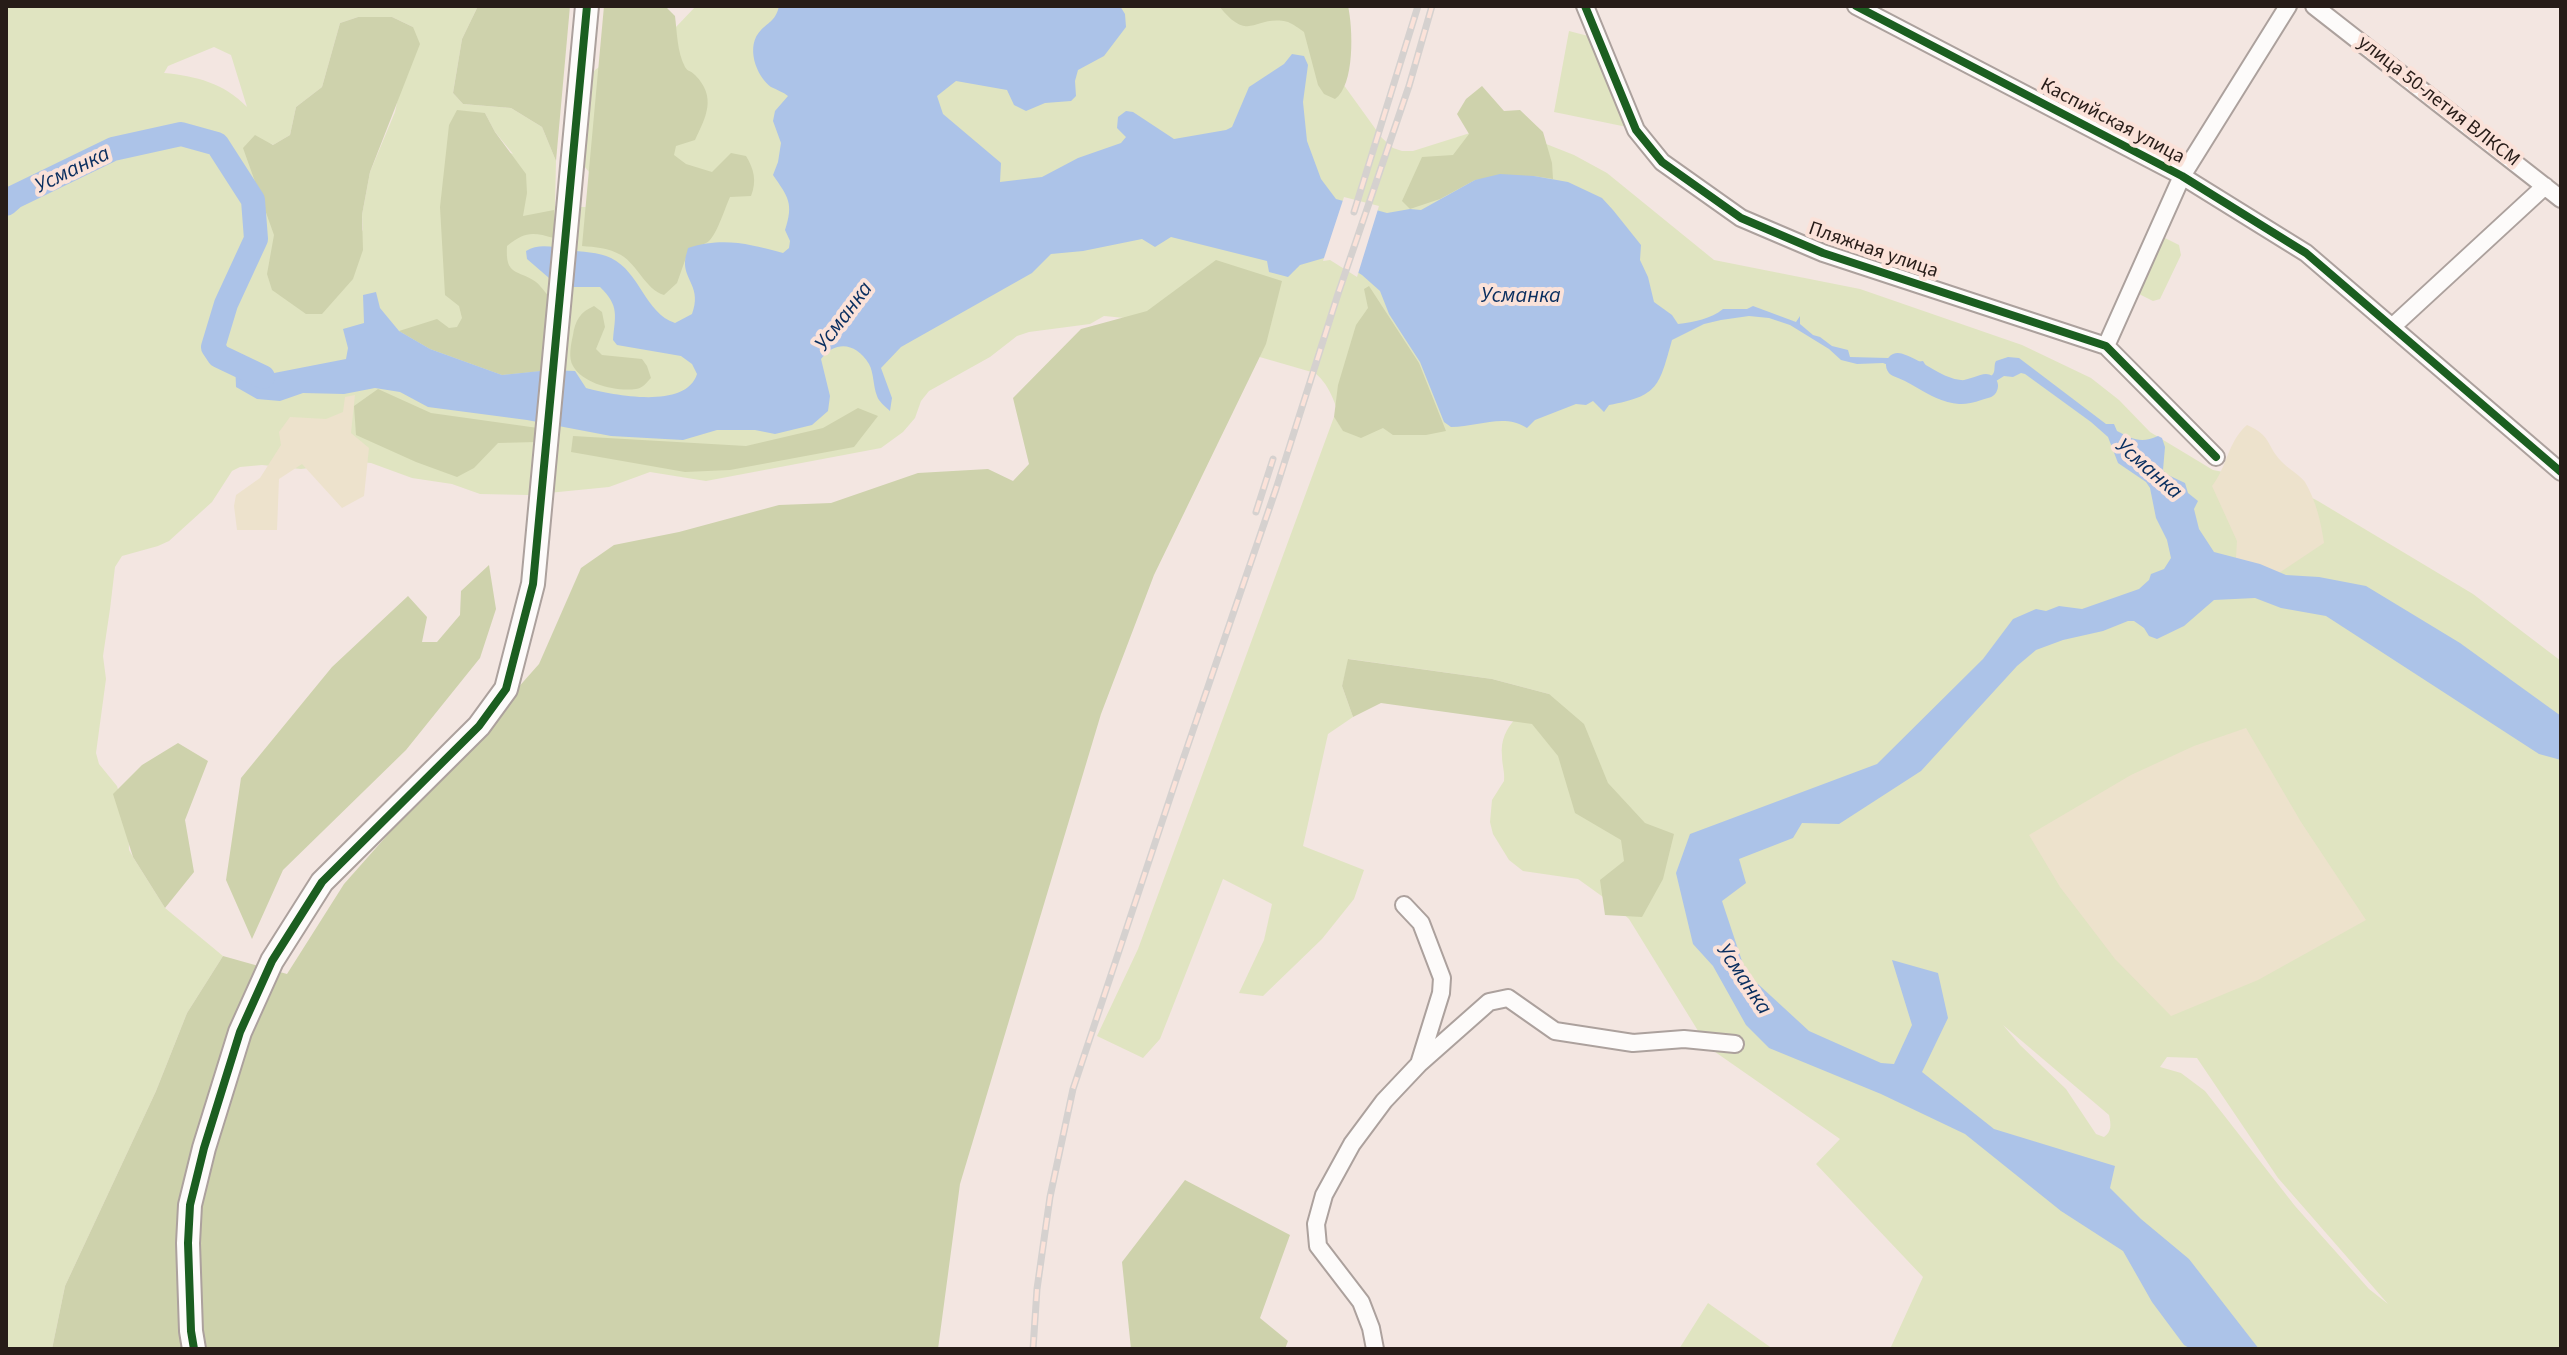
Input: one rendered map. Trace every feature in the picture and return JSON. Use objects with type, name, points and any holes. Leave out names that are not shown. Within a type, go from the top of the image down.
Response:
[{"type":"street","points":[[194,1349],[188,1257],[190,1205],[240,1032],[272,961],[322,882],[479,726],[506,689],[533,584],[587,6]]},
{"type":"street","name":"Пляжная улица","points":[[1585,6],[1636,130],[1662,162],[1741,218],[1823,253],[2106,346],[2216,457]]},
{"type":"street","name":"Каспийская улица","points":[[1856,6],[2182,176],[2306,253],[2561,472]]},
{"type":"street","points":[[2106,346],[2182,176],[2288,6]]},
{"type":"street","name":"улица 50-летия ВЛКСМ","points":[[2314,6],[2561,199]]},
{"type":"street","points":[[2392,327],[2545,186]]},
{"type":"street","points":[[1404,905],[1421,923],[1442,978],[1441,993],[1419,1064]]},
{"type":"street","points":[[1375,1349],[1361,1302],[1318,1246],[1316,1224],[1324,1195],[1352,1144],[1384,1101],[1419,1064],[1489,1002],[1508,998],[1555,1031],[1633,1043],[1684,1039],[1735,1044]]},
{"type":"green space","points":[[6,6],[478,6],[462,39],[453,93],[463,104],[511,108],[542,127],[556,161],[555,206],[585,207],[606,203],[580,161],[581,88],[595,70],[623,50],[676,27],[696,6],[1298,6],[1338,77],[1382,138],[1393,148],[1413,151],[1470,133],[1531,138],[1574,155],[1607,173],[1714,260],[1860,289],[2022,345],[2091,378],[2119,400],[2150,432],[2213,470],[2285,484],[2318,501],[2473,594],[2561,661],[2561,1349],[1890,1349],[1923,1277],[1816,1164],[1840,1139],[1708,1047],[1629,919],[1610,902],[1578,879],[1523,871],[1509,860],[1493,834],[1490,822],[1492,800],[1504,781],[1502,745],[1505,735],[1516,719],[1549,694],[1492,679],[1349,659],[1342,686],[1353,717],[1328,734],[1303,846],[1364,870],[1354,899],[1322,939],[1263,996],[1239,993],[1264,940],[1272,904],[1223,879],[1160,1039],[1143,1058],[1097,1036],[1138,949],[1334,417],[1343,430],[1330,392],[1315,373],[1125,318],[1104,316],[1090,324],[1017,336],[990,357],[929,391],[921,401],[915,418],[903,432],[881,448],[706,481],[650,472],[609,487],[528,495],[480,494],[452,484],[412,478],[371,463],[301,469],[262,465],[240,467],[232,471],[212,502],[169,541],[122,556],[115,567],[103,656],[106,679],[96,753],[99,764],[117,786],[128,823],[129,850],[133,857],[165,908],[223,956],[187,1013],[156,1091],[65,1286],[52,1349],[6,1349]],"holes":[[[358,17],[392,17],[413,27],[395,112],[370,172],[362,215],[363,231],[270,143],[273,145],[290,135],[296,107],[322,87],[340,23]],[[214,47],[231,55],[247,107],[219,86],[164,73],[168,66]],[[485,113],[495,132],[513,154],[449,125]],[[2003,1025],[2109,1115],[2110,1128],[2104,1137],[2096,1134],[2066,1089],[2020,1045]],[[2167,1057],[2197,1058],[2278,1178],[2388,1304],[2369,1289],[2295,1206],[2205,1091],[2181,1073],[2160,1067]]]},
{"type":"green space","points":[[478,6],[570,6],[556,161],[542,127],[511,108],[463,104],[453,93],[462,39]]},
{"type":"green space","points":[[604,6],[665,6],[675,16],[682,61],[686,69],[702,83],[708,99],[706,115],[695,140],[676,146],[674,155],[686,164],[712,172],[731,153],[746,156],[754,175],[751,196],[730,197],[712,238],[689,249],[677,283],[664,295],[652,288],[621,255],[607,249],[582,246]]},
{"type":"green space","points":[[1219,6],[1348,6],[1351,56],[1342,92],[1335,99],[1324,94],[1318,85],[1301,29],[1288,22],[1277,21],[1245,26],[1229,18]]},
{"type":"green space","points":[[358,17],[392,17],[413,27],[420,44],[370,172],[362,215],[363,250],[353,279],[322,314],[306,314],[272,290],[267,274],[274,235],[243,148],[255,135],[273,145],[290,135],[296,107],[322,87],[340,23]]},
{"type":"green space","points":[[1569,31],[1592,37],[1627,127],[1554,112]]},
{"type":"green space","points":[[1482,86],[1504,111],[1520,110],[1543,132],[1553,179],[1534,176],[1475,180],[1440,199],[1410,209],[1402,201],[1422,157],[1453,155],[1469,134],[1457,114],[1466,99]]},
{"type":"green space","points":[[457,110],[485,113],[526,174],[523,216],[554,210],[554,238],[529,234],[507,246],[511,268],[536,282],[553,302],[543,371],[502,375],[430,349],[399,331],[437,319],[449,328],[457,327],[462,318],[459,306],[445,295],[440,207],[449,125]]},
{"type":"green space","points":[[2165,238],[2179,245],[2181,255],[2160,299],[2153,301],[2139,294],[2135,286],[2156,241]]},
{"type":"green space","points":[[1216,260],[1282,281],[1266,344],[1154,575],[1101,714],[960,1184],[938,1349],[52,1349],[65,1286],[156,1091],[187,1013],[223,956],[287,974],[344,884],[539,664],[581,568],[614,545],[679,532],[779,505],[831,503],[918,473],[988,469],[1013,481],[1029,464],[1013,398],[1081,329],[1147,311]]},
{"type":"green space","points":[[1369,286],[1419,363],[1446,431],[1426,435],[1393,435],[1383,428],[1361,438],[1343,431],[1334,417],[1338,385],[1356,325],[1368,308],[1364,289]]},
{"type":"green space","points":[[594,306],[602,312],[605,327],[596,349],[602,355],[642,359],[651,378],[641,387],[620,389],[601,385],[584,378],[573,366],[570,351],[575,325],[582,314]]},
{"type":"green space","points":[[378,389],[431,413],[538,428],[537,442],[498,443],[474,468],[457,477],[356,435],[354,406]]},
{"type":"green space","points":[[858,408],[878,416],[854,447],[730,470],[685,472],[571,452],[573,436],[746,446],[823,428]]},
{"type":"green space","points":[[489,565],[496,609],[480,658],[406,750],[283,870],[252,939],[226,880],[241,778],[332,667],[408,596],[427,617],[422,642],[437,642],[460,615],[461,591]]},
{"type":"green space","points":[[1348,659],[1492,679],[1549,694],[1584,724],[1608,783],[1645,823],[1674,834],[1663,879],[1642,917],[1605,915],[1600,880],[1624,861],[1621,840],[1575,813],[1558,756],[1532,724],[1381,703],[1353,717],[1342,686]]},
{"type":"green space","points":[[178,743],[208,761],[185,820],[194,872],[165,908],[133,857],[113,794],[142,765]]},
{"type":"green space","points":[[1185,1180],[1290,1235],[1260,1318],[1288,1341],[1285,1349],[1131,1349],[1122,1262]]},
{"type":"green space","points":[[1708,1303],[1773,1349],[1679,1349]]},
{"type":"sand","points":[[355,395],[351,433],[369,448],[364,496],[342,508],[302,464],[279,479],[277,530],[237,530],[236,495],[260,478],[281,445],[279,432],[290,417],[326,419],[343,412],[345,397]]},
{"type":"sand","points":[[2247,425],[2261,433],[2281,461],[2305,482],[2321,527],[2324,543],[2279,573],[2236,558],[2237,541],[2212,486],[2236,439]]},
{"type":"sand","points":[[2246,728],[2301,822],[2366,920],[2258,980],[2171,1016],[2115,959],[2060,887],[2029,835],[2131,775],[2194,746]]},
{"type":"water","points":[[779,6],[1120,6],[1125,14],[1126,27],[1104,56],[1078,70],[1076,96],[1071,101],[1045,103],[1026,111],[1014,105],[1007,90],[956,81],[937,96],[943,114],[1001,163],[1000,182],[1042,177],[1078,158],[1121,143],[1126,137],[1117,128],[1118,117],[1126,111],[1133,112],[1174,139],[1226,130],[1232,127],[1249,87],[1284,64],[1292,54],[1304,56],[1308,65],[1303,102],[1307,141],[1321,179],[1336,199],[1387,213],[1421,210],[1475,180],[1500,174],[1568,182],[1602,198],[1641,245],[1640,260],[1654,302],[1672,315],[1678,324],[1708,318],[1723,309],[1753,306],[1796,322],[1800,316],[1800,324],[1813,335],[1832,346],[1848,350],[1850,357],[1923,361],[1935,380],[1949,385],[1961,386],[1986,379],[1994,372],[1996,361],[2008,357],[2019,358],[2106,424],[2114,424],[2117,431],[2137,440],[2162,438],[2165,447],[2163,470],[2185,483],[2188,493],[2198,501],[2194,509],[2199,529],[2214,552],[2260,564],[2286,575],[2319,577],[2366,586],[2460,643],[2561,716],[2561,760],[2539,754],[2326,616],[2281,608],[2255,598],[2214,600],[2184,626],[2157,639],[2149,636],[2134,621],[2128,621],[2036,650],[2017,666],[1921,771],[1839,824],[1802,823],[1793,838],[1739,859],[1746,883],[1722,901],[1746,973],[1809,1031],[1881,1063],[1894,1064],[1912,1025],[1892,960],[1938,973],[1948,1018],[1922,1072],[1994,1129],[2115,1166],[2110,1188],[2189,1259],[2259,1349],[2191,1349],[2184,1345],[2152,1302],[2123,1251],[2061,1211],[1965,1134],[1881,1094],[1769,1048],[1746,1025],[1713,966],[1693,944],[1676,873],[1690,834],[1877,764],[1983,659],[2013,619],[2036,609],[2046,611],[2059,606],[2082,609],[2139,589],[2151,574],[2164,569],[2171,558],[2146,482],[2118,463],[2108,437],[2025,374],[2004,376],[1985,388],[1965,395],[1883,363],[1857,364],[1841,360],[1790,325],[1749,316],[1704,324],[1672,340],[1664,368],[1654,386],[1638,398],[1609,405],[1604,412],[1593,401],[1586,405],[1576,404],[1535,420],[1527,428],[1500,421],[1451,427],[1444,422],[1420,362],[1389,314],[1380,291],[1362,275],[1331,256],[1300,265],[1288,277],[1269,272],[1267,261],[1171,237],[1155,247],[1142,239],[1051,254],[1032,273],[901,347],[881,368],[892,398],[890,411],[878,398],[871,368],[864,357],[846,346],[833,349],[821,359],[830,396],[828,411],[812,425],[775,434],[755,430],[717,430],[683,440],[611,436],[527,420],[428,407],[400,392],[375,388],[344,394],[303,393],[280,401],[257,399],[236,387],[235,360],[269,374],[346,359],[348,348],[343,329],[364,323],[363,295],[376,292],[380,308],[399,331],[430,349],[502,375],[575,371],[586,388],[648,397],[679,392],[690,385],[697,374],[692,364],[681,356],[617,345],[613,340],[613,306],[600,287],[572,287],[549,278],[527,259],[526,251],[547,246],[611,258],[629,273],[656,311],[675,323],[692,314],[695,305],[694,291],[685,268],[688,248],[725,242],[783,253],[789,248],[790,241],[785,230],[788,201],[773,175],[781,143],[773,121],[775,111],[788,96],[771,87],[761,76],[753,52],[756,37],[774,18]]},
{"type":"pier","points":[[1344,197],[1379,206],[1357,277],[1330,260],[1323,261]]},
{"type":"waterway","name":"Усманка","points":[[6,204],[14,197],[113,149],[181,134],[217,144],[253,200],[256,239],[226,304],[213,347],[219,356],[263,377]]},
{"type":"waterway","name":"Усманка","points":[[1898,365],[1951,391],[1966,392],[1986,386]]},
{"type":"railway","points":[[1354,212],[1418,6]]},
{"type":"railway","points":[[1033,1349],[1037,1289],[1050,1197],[1073,1089],[1276,489],[1409,86],[1432,6]]},
{"type":"railway","points":[[1256,512],[1273,459]]},
{"type":"cycle path","points":[[194,1349],[188,1243],[190,1205],[240,1032],[272,961],[322,882],[479,726],[506,689],[533,584],[587,6]]},
{"type":"cycle path","points":[[1585,6],[1636,130],[1662,162],[1741,218],[1823,253],[2106,346],[2216,457]]},
{"type":"cycle path","points":[[1856,6],[2182,176],[2306,253],[2561,472]]}]
